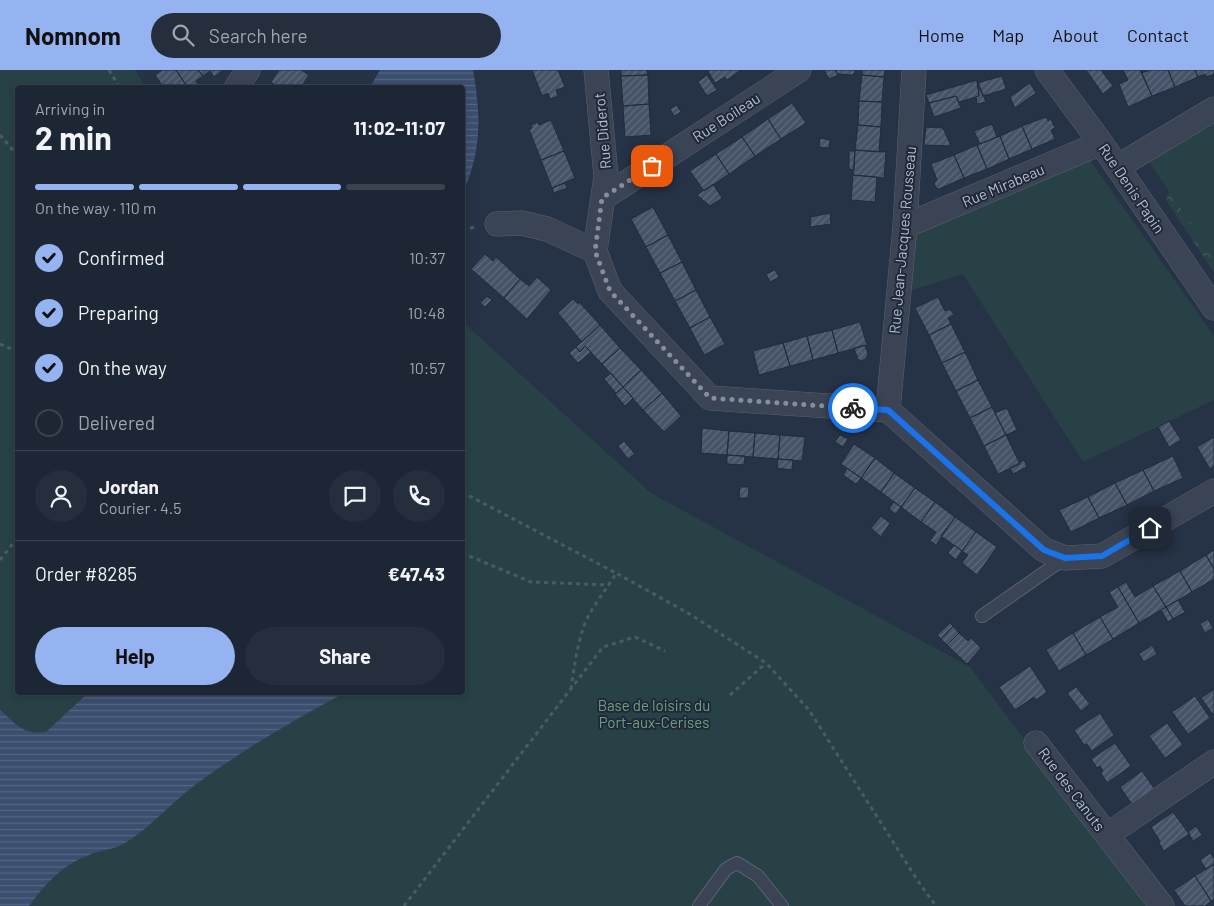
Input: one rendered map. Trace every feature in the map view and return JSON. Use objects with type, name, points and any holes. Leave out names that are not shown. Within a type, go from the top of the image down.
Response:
[{"type":"street","points":[[238,85],[248,70]]},
{"type":"street","name":"Rue Diderot","points":[[595,251],[606,176],[596,70]]},
{"type":"street","name":"Rue Boileau","points":[[602,198],[799,70]]},
{"type":"street","name":"Rue Jean-Jacques Rousseau","points":[[888,410],[905,226],[914,70]]},
{"type":"street","name":"Rue Denis Papin","points":[[1047,70],[1101,144],[1214,308]]},
{"type":"street","points":[[1117,167],[1214,109]]},
{"type":"street","name":"Rue Mirabeau","points":[[905,226],[1101,144]]},
{"type":"street","points":[[497,224],[522,223],[547,229],[595,251],[610,291],[710,398],[888,410],[1044,550],[1065,558],[1102,556],[1214,491]]},
{"type":"street","name":"Rue des Canuts","points":[[1036,743],[1162,906]]},
{"type":"street","name":"Rue des Canuts","points":[[1107,835],[1214,762]]},
{"type":"lane","points":[[982,616],[1065,558]]},
{"type":"lane","points":[[699,906],[726,869],[737,863],[758,876],[782,906]]},
{"type":"path","points":[[109,70],[118,85]]},
{"type":"path","points":[[0,135],[15,152]]},
{"type":"path","points":[[0,344],[15,351]]},
{"type":"path","points":[[465,494],[688,613],[766,663],[809,710],[918,881],[936,906]]},
{"type":"path","points":[[0,560],[15,541]]},
{"type":"path","points":[[465,554],[531,582],[609,585]]},
{"type":"path","points":[[571,689],[576,655],[589,614],[616,573]]},
{"type":"path","points":[[404,906],[602,647],[635,637],[665,651]]},
{"type":"path","points":[[730,695],[766,663]]},
{"type":"green space","name":"Base de loisirs du Port-aux-Cerises","points":[[0,70],[135,70],[145,85],[15,85],[15,695],[465,695],[465,324],[651,493],[970,667],[1149,906],[0,906]]},
{"type":"green space","points":[[1214,117],[1214,257],[1147,159]]},
{"type":"green space","points":[[1214,132],[1214,273],[1166,200],[1185,151]]},
{"type":"green space","points":[[1090,160],[1214,336],[1214,400],[1083,462],[963,274],[909,291],[914,235]]},
{"type":"water","points":[[380,70],[473,70],[478,118],[477,147],[465,188],[465,85],[371,85]]},
{"type":"water","points":[[86,695],[340,695],[268,736],[213,772],[186,792],[144,830],[125,843],[93,853],[71,864],[41,890],[29,906],[0,906],[0,710],[15,724],[26,730],[38,733],[46,732]]},
{"type":"building","points":[[162,70],[176,70],[186,85],[162,85],[155,75]]},
{"type":"building","points":[[176,70],[198,70],[203,76],[196,81],[198,85],[186,85]]},
{"type":"building","points":[[198,70],[222,71],[214,77],[210,71],[203,76]]},
{"type":"building","points":[[279,70],[301,70],[309,75],[302,85],[275,85],[271,82]]},
{"type":"building","points":[[532,70],[558,70],[565,87],[556,90],[558,96],[550,99],[548,93],[542,96]]},
{"type":"building","points":[[621,70],[647,70],[648,75],[621,76]]},
{"type":"building","points":[[709,70],[741,70],[727,80],[725,77],[715,83]]},
{"type":"building","points":[[824,70],[835,70],[838,75],[829,79]]},
{"type":"building","points":[[835,70],[854,70],[855,72],[852,75],[838,74]]},
{"type":"building","points":[[862,70],[885,70],[884,77],[862,75]]},
{"type":"building","points":[[1086,70],[1101,70],[1113,86],[1103,94]]},
{"type":"building","points":[[1123,70],[1140,70],[1152,96],[1128,107],[1119,84],[1128,80]]},
{"type":"building","points":[[1150,70],[1168,70],[1175,87],[1152,96],[1142,73]]},
{"type":"building","points":[[1168,70],[1195,70],[1198,77],[1175,87]]},
{"type":"building","points":[[1195,70],[1214,70],[1214,74],[1206,77],[1205,74],[1198,77]]},
{"type":"building","points":[[648,75],[649,104],[623,106],[621,76]]},
{"type":"building","points":[[707,75],[717,90],[707,96],[698,82]]},
{"type":"building","points":[[862,75],[884,77],[882,102],[859,101]]},
{"type":"building","points":[[1002,76],[1006,89],[983,96],[977,83]]},
{"type":"building","points":[[977,80],[986,102],[977,104],[976,97],[979,96]]},
{"type":"building","points":[[977,80],[979,96],[959,102],[956,96],[929,103],[926,95]]},
{"type":"building","points":[[1030,83],[1036,93],[1015,108],[1010,97]]},
{"type":"building","points":[[956,96],[961,108],[934,117],[929,103]]},
{"type":"building","points":[[859,101],[882,102],[881,127],[858,125]]},
{"type":"building","points":[[792,103],[806,123],[781,139],[768,119]]},
{"type":"building","points":[[649,104],[651,135],[625,137],[623,106]]},
{"type":"building","points":[[677,105],[681,112],[674,116],[670,109]]},
{"type":"building","points":[[1046,117],[1048,121],[1051,119],[1055,128],[1051,130],[1055,139],[1032,149],[1022,126]]},
{"type":"building","points":[[768,119],[781,139],[755,156],[742,137]]},
{"type":"building","points":[[551,120],[564,151],[541,160],[529,129],[532,128],[531,125],[538,122],[539,125]]},
{"type":"building","points":[[992,124],[997,137],[980,144],[974,131]]},
{"type":"building","points":[[858,125],[881,127],[879,152],[855,150]]},
{"type":"building","points":[[1022,126],[1032,149],[1009,159],[1000,136]]},
{"type":"building","points":[[926,127],[943,128],[951,146],[924,145]]},
{"type":"building","points":[[1000,136],[1009,159],[987,169],[977,145]]},
{"type":"building","points":[[742,137],[755,156],[729,174],[716,154]]},
{"type":"building","points":[[820,138],[830,140],[829,148],[819,147]]},
{"type":"building","points":[[977,145],[987,169],[964,178],[954,155]]},
{"type":"building","points":[[855,150],[886,152],[884,178],[853,175]]},
{"type":"building","points":[[564,151],[575,178],[552,188],[541,160]]},
{"type":"building","points":[[849,151],[855,151],[854,170],[849,169]]},
{"type":"building","points":[[716,154],[729,174],[704,191],[690,171]]},
{"type":"building","points":[[954,155],[964,178],[939,189],[936,188],[934,183],[937,180],[931,164]]},
{"type":"building","points":[[853,175],[877,177],[875,202],[851,200]]},
{"type":"building","points":[[565,183],[567,188],[554,193],[552,188]]},
{"type":"building","points":[[713,184],[722,198],[710,206],[697,195]]},
{"type":"building","points":[[653,207],[668,235],[646,247],[631,219]]},
{"type":"building","points":[[830,213],[831,224],[810,227],[811,217]]},
{"type":"building","points":[[668,235],[682,262],[660,273],[646,247]]},
{"type":"building","points":[[485,254],[493,261],[496,257],[520,279],[504,298],[471,269]]},
{"type":"building","points":[[682,262],[696,290],[675,301],[660,273]]},
{"type":"building","points":[[775,270],[779,277],[770,282],[766,274]]},
{"type":"building","points":[[537,277],[551,290],[527,319],[504,298],[520,279],[529,286]]},
{"type":"building","points":[[696,290],[710,317],[690,328],[675,301]]},
{"type":"building","points":[[487,296],[492,300],[485,307],[480,303]]},
{"type":"building","points":[[938,297],[945,311],[950,309],[954,315],[948,318],[951,324],[929,335],[915,308]]},
{"type":"building","points":[[573,299],[578,304],[579,302],[600,325],[582,342],[558,313]]},
{"type":"building","points":[[710,317],[725,344],[704,355],[690,328]]},
{"type":"building","points":[[860,322],[867,345],[838,353],[832,330]]},
{"type":"building","points":[[951,324],[965,352],[942,363],[929,335]]},
{"type":"building","points":[[600,325],[620,348],[602,364],[585,346],[580,352],[576,347]]},
{"type":"building","points":[[832,330],[838,353],[813,360],[807,336]]},
{"type":"building","points":[[807,336],[813,360],[790,366],[783,343]]},
{"type":"building","points":[[783,343],[790,366],[759,375],[753,351]]},
{"type":"building","points":[[865,345],[868,354],[866,359],[861,361],[858,359],[854,348]]},
{"type":"building","points":[[585,346],[591,352],[578,363],[569,353],[576,347],[580,352]]},
{"type":"building","points":[[620,348],[641,370],[623,387],[602,364]]},
{"type":"building","points":[[965,352],[978,380],[956,391],[942,363]]},
{"type":"building","points":[[641,370],[662,393],[643,410],[623,387]]},
{"type":"building","points":[[611,373],[623,387],[616,393],[604,379]]},
{"type":"building","points":[[978,380],[992,407],[970,418],[956,391]]},
{"type":"building","points":[[623,387],[633,398],[625,406],[615,394]]},
{"type":"building","points":[[662,393],[681,416],[664,432],[643,410]]},
{"type":"building","points":[[992,407],[1006,435],[984,446],[970,418]]},
{"type":"building","points":[[1007,408],[1017,430],[1006,435],[995,413]]},
{"type":"building","points":[[1169,421],[1181,440],[1169,447],[1158,427]]},
{"type":"building","points":[[702,428],[729,431],[727,455],[701,453]]},
{"type":"building","points":[[729,431],[755,433],[753,457],[727,455]]},
{"type":"building","points":[[755,433],[780,435],[778,459],[753,457]]},
{"type":"building","points":[[780,435],[805,437],[802,461],[778,459]]},
{"type":"building","points":[[840,435],[848,439],[843,447],[835,442]]},
{"type":"building","points":[[1006,435],[1020,464],[998,474],[984,446]]},
{"type":"building","points":[[1214,437],[1214,466],[1210,469],[1197,447]]},
{"type":"building","points":[[624,441],[635,454],[628,459],[618,446]]},
{"type":"building","points":[[854,444],[875,458],[861,478],[841,464]]},
{"type":"building","points":[[727,455],[745,456],[744,465],[727,464]]},
{"type":"building","points":[[1173,456],[1183,478],[1154,491],[1143,470]]},
{"type":"building","points":[[875,458],[894,473],[881,492],[861,478]]},
{"type":"building","points":[[778,459],[793,460],[792,470],[777,468]]},
{"type":"building","points":[[1024,460],[1027,467],[1013,474],[1010,468]]},
{"type":"building","points":[[847,468],[861,478],[856,484],[843,475]]},
{"type":"building","points":[[1143,470],[1154,491],[1127,505],[1115,483]]},
{"type":"building","points":[[894,473],[915,488],[901,507],[881,492]]},
{"type":"building","points":[[1115,483],[1127,505],[1099,518],[1088,497]]},
{"type":"building","points":[[740,487],[749,487],[748,498],[739,498]]},
{"type":"building","points":[[915,488],[935,502],[921,522],[901,507]]},
{"type":"building","points":[[1088,497],[1099,518],[1071,532],[1059,510]]},
{"type":"building","points":[[894,502],[901,507],[896,514],[889,509]]},
{"type":"building","points":[[935,502],[955,517],[936,545],[930,541],[936,532],[921,522]]},
{"type":"building","points":[[881,516],[890,523],[881,537],[871,528]]},
{"type":"building","points":[[955,517],[976,532],[962,551],[941,536]]},
{"type":"building","points":[[976,532],[997,547],[977,575],[962,563],[968,555],[962,551]]},
{"type":"building","points":[[954,545],[962,551],[956,560],[948,553]]},
{"type":"building","points":[[1214,550],[1214,569],[1206,555]]},
{"type":"building","points":[[1206,555],[1214,569],[1214,579],[1192,592],[1180,571]]},
{"type":"building","points":[[1180,571],[1192,592],[1166,607],[1153,586]]},
{"type":"building","points":[[1126,582],[1135,597],[1153,586],[1166,607],[1139,623],[1118,587]]},
{"type":"building","points":[[1118,587],[1139,623],[1113,639],[1100,617],[1118,607],[1109,592]]},
{"type":"building","points":[[1178,600],[1185,612],[1173,619],[1166,607]]},
{"type":"building","points":[[1166,607],[1173,619],[1168,622],[1161,610]]},
{"type":"building","points":[[1100,617],[1113,639],[1086,655],[1073,633]]},
{"type":"building","points":[[1208,619],[1213,628],[1205,633],[1200,624]]},
{"type":"building","points":[[950,623],[953,626],[941,639],[937,635]]},
{"type":"building","points":[[953,626],[959,633],[947,645],[941,639]]},
{"type":"building","points":[[959,633],[968,641],[971,638],[981,648],[967,664],[947,645]]},
{"type":"building","points":[[1073,633],[1086,655],[1059,671],[1046,650]]},
{"type":"building","points":[[1152,645],[1157,654],[1144,662],[1139,654]]},
{"type":"building","points":[[1030,666],[1047,692],[1036,700],[1034,697],[1015,710],[999,687]]},
{"type":"building","points":[[1076,687],[1090,704],[1081,711],[1067,693]]},
{"type":"building","points":[[1214,689],[1214,716],[1201,698]]},
{"type":"building","points":[[1195,696],[1210,718],[1188,734],[1172,712]]},
{"type":"building","points":[[1100,713],[1114,735],[1092,751],[1087,744],[1084,745],[1074,730]]},
{"type":"building","points":[[1167,723],[1183,745],[1165,758],[1149,736]]},
{"type":"building","points":[[1115,743],[1131,766],[1107,783],[1101,773],[1103,771],[1100,766],[1097,768],[1091,759]]},
{"type":"building","points":[[1142,771],[1158,794],[1136,810],[1120,787]]},
{"type":"building","points":[[1173,812],[1189,834],[1164,851],[1151,827]]},
{"type":"building","points":[[1196,826],[1202,835],[1193,841],[1188,832]]},
{"type":"building","points":[[1210,853],[1214,858],[1214,864],[1206,869],[1200,860]]},
{"type":"building","points":[[1214,864],[1214,900],[1211,901],[1195,876]]},
{"type":"building","points":[[1195,876],[1211,901],[1205,906],[1185,906],[1174,890]]},
{"type":"way so far","points":[[652,166],[602,198],[595,251],[610,291],[710,398],[853,408]]},
{"type":"route","points":[[853,408],[888,410],[1044,550],[1065,558],[1102,556],[1150,528]]}]
